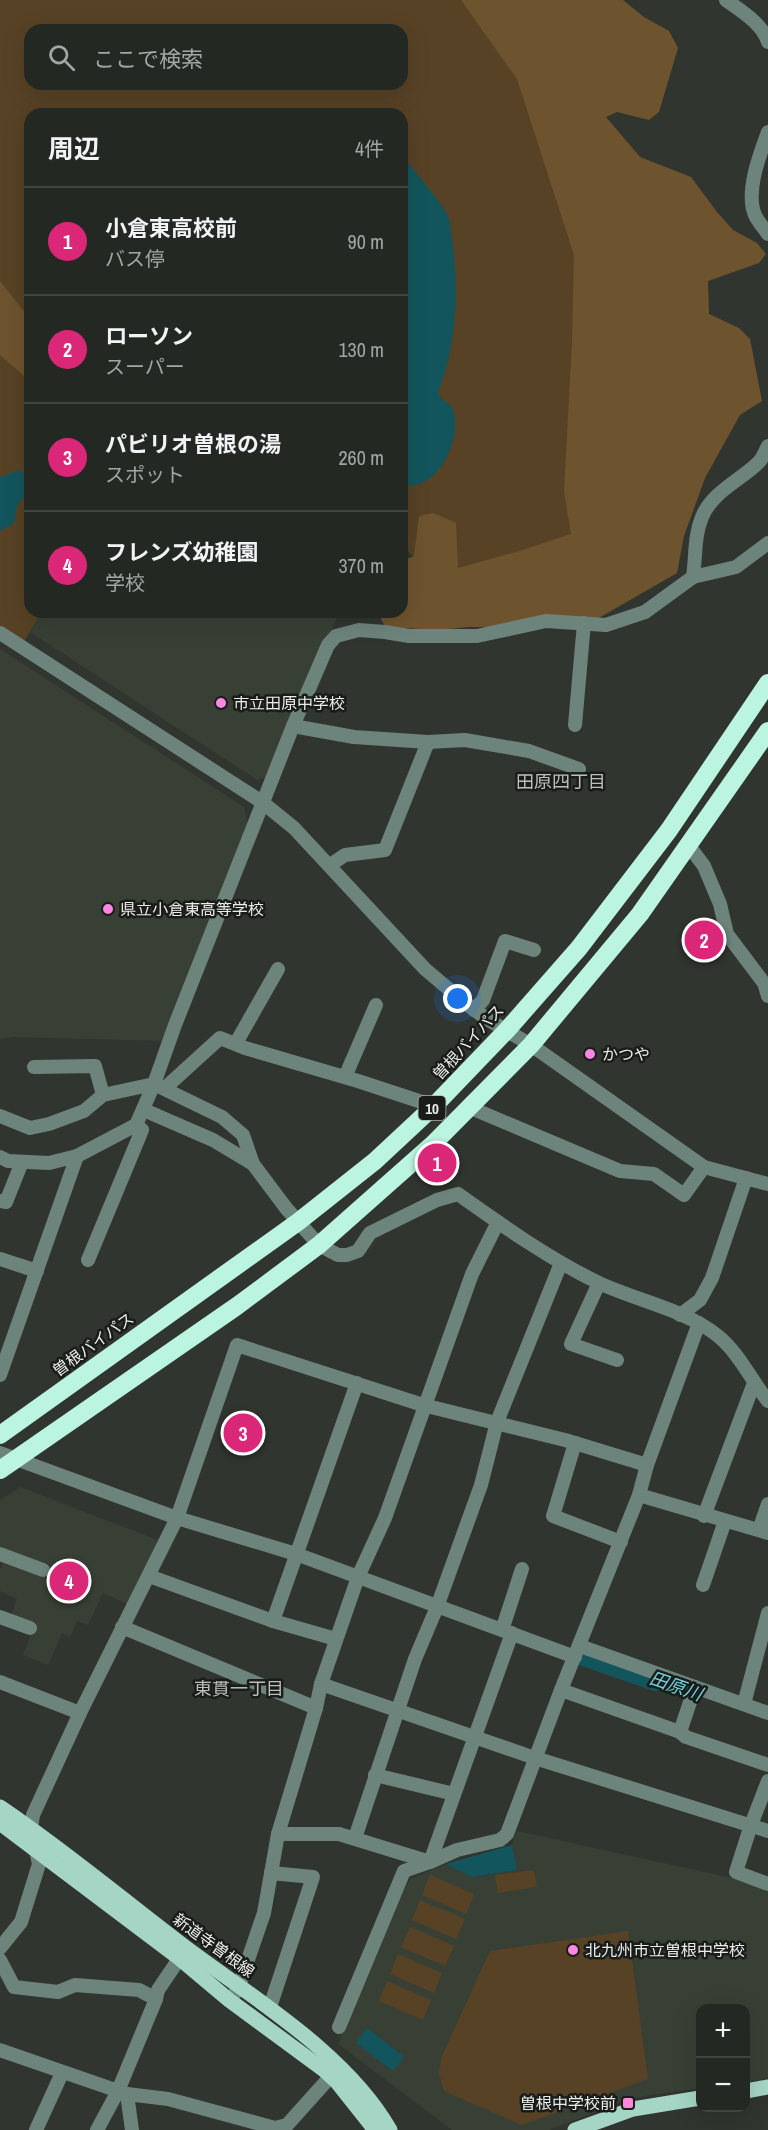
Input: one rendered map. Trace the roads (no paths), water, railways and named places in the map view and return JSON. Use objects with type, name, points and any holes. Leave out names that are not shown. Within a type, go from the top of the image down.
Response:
[{"type":"highway","name":"曽根バイパス","points":[[0,1435],[298,1222],[375,1161],[434,1106],[507,1030],[579,948],[696,791],[768,683]]},
{"type":"highway","name":"10","points":[[0,1470],[8,1456],[237,1306],[319,1245],[425,1152],[471,1108],[531,1045],[640,914],[768,731]]},
{"type":"main road","name":"新道寺曽根線","points":[[0,1807],[31,1828],[183,1953],[229,2000],[331,2076],[375,2130]]},
{"type":"main road","name":"新道寺曽根線","points":[[0,1823],[183,1953],[270,2007],[341,2067],[390,2130]]},
{"type":"main road","points":[[750,2090],[768,2087]]},
{"type":"main road","points":[[575,2130],[633,2109],[696,2099]]},
{"type":"street","points":[[726,0],[754,21],[766,35],[768,42]]},
{"type":"street","points":[[768,132],[756,167],[752,201],[755,216],[768,234]]},
{"type":"street","points":[[693,577],[696,557],[695,538],[703,514],[720,492],[760,461],[768,446]]},
{"type":"street","points":[[0,1157],[8,1161],[49,1163],[77,1156],[136,1125],[160,1086],[262,802],[328,645],[336,636],[366,630],[409,636],[477,636],[546,621],[606,625],[645,612],[693,577],[736,567],[768,543]]},
{"type":"street","points":[[575,725],[584,623]]},
{"type":"street","points":[[0,633],[262,802],[294,828],[425,969],[474,1010],[531,1045],[704,1167],[768,1185]]},
{"type":"street","points":[[293,726],[354,737],[428,742],[465,740],[529,751],[579,770]]},
{"type":"street","points":[[330,865],[345,855],[385,850],[428,742]]},
{"type":"street","points":[[689,846],[704,866],[720,904],[727,934],[764,983],[768,996]]},
{"type":"street","points":[[474,1010],[483,1000],[505,941],[534,950]]},
{"type":"street","points":[[236,1043],[278,969]]},
{"type":"street","points":[[345,1077],[376,1005]]},
{"type":"street","points":[[0,1116],[30,1128],[49,1124],[84,1111],[103,1095],[160,1086],[220,1038],[245,1048],[434,1106]]},
{"type":"street","points":[[34,1067],[95,1066],[103,1095]]},
{"type":"street","points":[[160,1086],[222,1117],[243,1135],[253,1164],[298,1222],[319,1245],[338,1256],[358,1251],[370,1233],[437,1200],[458,1194],[561,1263],[599,1283],[699,1323],[719,1336],[743,1364],[768,1401]]},
{"type":"street","points":[[471,1108],[621,1171],[654,1174],[684,1195],[704,1167]]},
{"type":"street","points":[[144,1110],[213,1140],[253,1164]]},
{"type":"street","points":[[88,1260],[142,1130],[136,1125]]},
{"type":"street","points":[[0,1375],[6,1338],[37,1271],[77,1156]]},
{"type":"street","points":[[0,1201],[6,1202],[22,1162]]},
{"type":"street","points":[[680,1315],[700,1300],[712,1278],[746,1178]]},
{"type":"street","points":[[229,2000],[239,1986],[264,1913],[278,1834],[336,1639],[358,1577],[385,1518],[423,1405],[472,1274],[498,1222]]},
{"type":"street","points":[[0,1259],[37,1271]]},
{"type":"street","points":[[355,1838],[415,1659],[437,1607],[481,1485],[497,1422],[561,1263]]},
{"type":"street","points":[[599,1283],[571,1344],[617,1360]]},
{"type":"street","points":[[339,2027],[404,1871],[457,1850],[500,1840],[507,1834],[561,1690],[639,1495],[647,1465],[699,1323]]},
{"type":"street","points":[[0,1948],[21,1922],[39,1864],[31,1828],[33,1815],[80,1713],[177,1518],[237,1345],[423,1405],[497,1422],[647,1465]]},
{"type":"street","points":[[273,1621],[357,1383]]},
{"type":"street","points":[[704,1516],[754,1383]]},
{"type":"street","points":[[575,1443],[553,1516],[621,1542]]},
{"type":"street","points":[[8,1456],[177,1518],[296,1554],[507,1631],[695,1687],[768,1713]]},
{"type":"street","points":[[639,1495],[704,1516],[764,1531],[768,1504]]},
{"type":"street","points":[[703,1585],[725,1521]]},
{"type":"street","points":[[0,1554],[43,1570]]},
{"type":"street","points":[[430,1862],[474,1737],[507,1631],[522,1569]]},
{"type":"street","points":[[149,1576],[273,1621],[336,1639]]},
{"type":"street","points":[[744,1704],[768,1613]]},
{"type":"street","points":[[0,1617],[30,1628]]},
{"type":"street","points":[[122,1627],[316,1708]]},
{"type":"street","points":[[0,1682],[80,1713]]},
{"type":"street","points":[[321,1684],[535,1758],[768,1831]]},
{"type":"street","points":[[680,1732],[695,1687]]},
{"type":"street","points":[[561,1690],[768,1765]]},
{"type":"street","points":[[375,1775],[454,1794]]},
{"type":"street","points":[[768,1781],[736,1872],[768,1884]]},
{"type":"street","points":[[278,1834],[339,1833],[430,1862]]},
{"type":"street","points":[[270,2007],[313,1877],[271,1873]]},
{"type":"street","points":[[97,2130],[122,2093],[158,1990],[183,1953]]},
{"type":"street","points":[[0,1960],[14,1987],[58,1992],[75,1985],[139,1990],[156,2000]]},
{"type":"street","points":[[0,2050],[122,2093],[168,2099],[275,2128],[287,2126],[331,2076]]},
{"type":"street","points":[[36,2130],[62,2073]]},
{"type":"street","points":[[122,2093],[132,2130]]},
{"type":"water","points":[[408,163],[449,219],[456,284],[452,339],[438,393],[453,410],[454,434],[444,461],[436,473],[426,481],[415,485],[408,484]]},
{"type":"water","points":[[19,470],[24,474],[24,497],[17,506],[14,523],[0,531],[0,477]]},
{"type":"water","points":[[512,1845],[517,1870],[472,1877],[446,1864]]},
{"type":"water","points":[[367,2028],[404,2057],[393,2071],[356,2043]]},
{"type":"waterway","name":"田原川","points":[[584,1655],[656,1680]]},
{"type":"place","name":"市立田原中学校","points":[[221,703]]},
{"type":"place","name":"県立小倉東高等学校","points":[[108,909]]},
{"type":"place","name":"ローソン","points":[[704,940]]},
{"type":"place","name":"かつや","points":[[590,1054]]},
{"type":"place","name":"小倉東高校前","points":[[437,1163]]},
{"type":"place","name":"パビリオ曽根の湯","points":[[243,1433]]},
{"type":"place","name":"フレンズ幼稚園","points":[[69,1581]]},
{"type":"place","name":"北九州市立曽根中学校","points":[[573,1950]]},
{"type":"place","name":"曽根中学校前","points":[[628,2103]]},
{"type":"district","name":"田原四丁目","points":[[561,781]]},
{"type":"district","name":"東貫一丁目","points":[[239,1688]]}]
